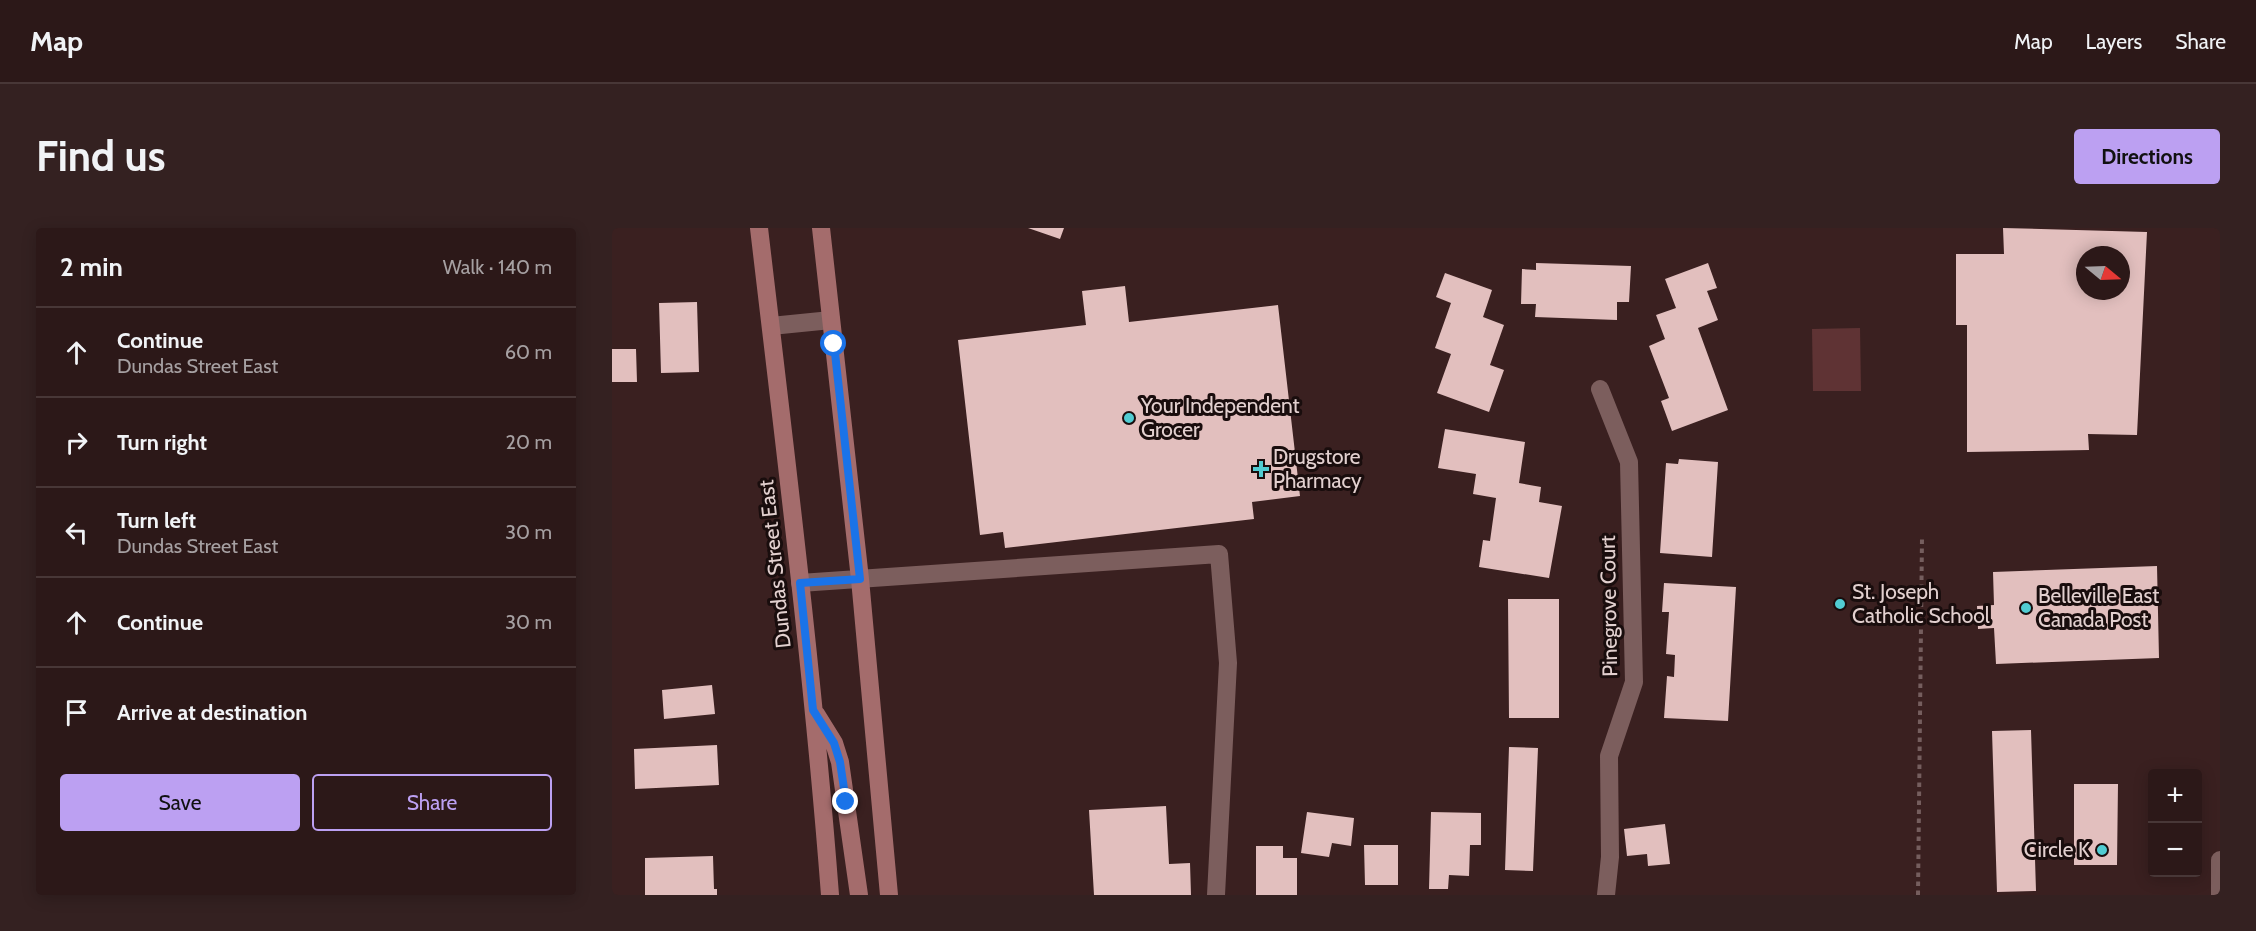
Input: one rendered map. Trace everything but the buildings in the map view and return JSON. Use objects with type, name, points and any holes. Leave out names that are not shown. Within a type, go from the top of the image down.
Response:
[{"type":"main road","name":"Dundas Street East","points":[[759,228],[800,583],[830,895]]},
{"type":"main road","points":[[821,228],[860,579],[889,895]]},
{"type":"main road","points":[[813,710],[834,743],[840,762],[859,895]]},
{"type":"street","points":[[771,326],[831,320]]},
{"type":"street","name":"Pinegrove Court","points":[[1600,389],[1629,462],[1634,682],[1609,756],[1610,856],[1606,895]]},
{"type":"street","points":[[800,583],[1220,554],[1228,663],[1216,895]]},
{"type":"street","points":[[2220,860],[2220,895]]},
{"type":"path","points":[[1918,895],[1922,538]]},
{"type":"shaded area","points":[[1860,328],[1861,391],[1813,391],[1812,329]]},
{"type":"place","name":"Your Independent Grocer","points":[[1129,418]]},
{"type":"place","name":"Drugstore Pharmacy","points":[[1261,469]]},
{"type":"place","name":"St. Joseph Catholic School","points":[[1840,604]]},
{"type":"place","name":"Belleville East Canada Post","points":[[2026,608]]},
{"type":"place","name":"Circle K","points":[[2102,850]]},
{"type":"route","points":[[834,344],[860,579],[800,583],[813,710],[834,743],[840,762],[846,802]]}]
